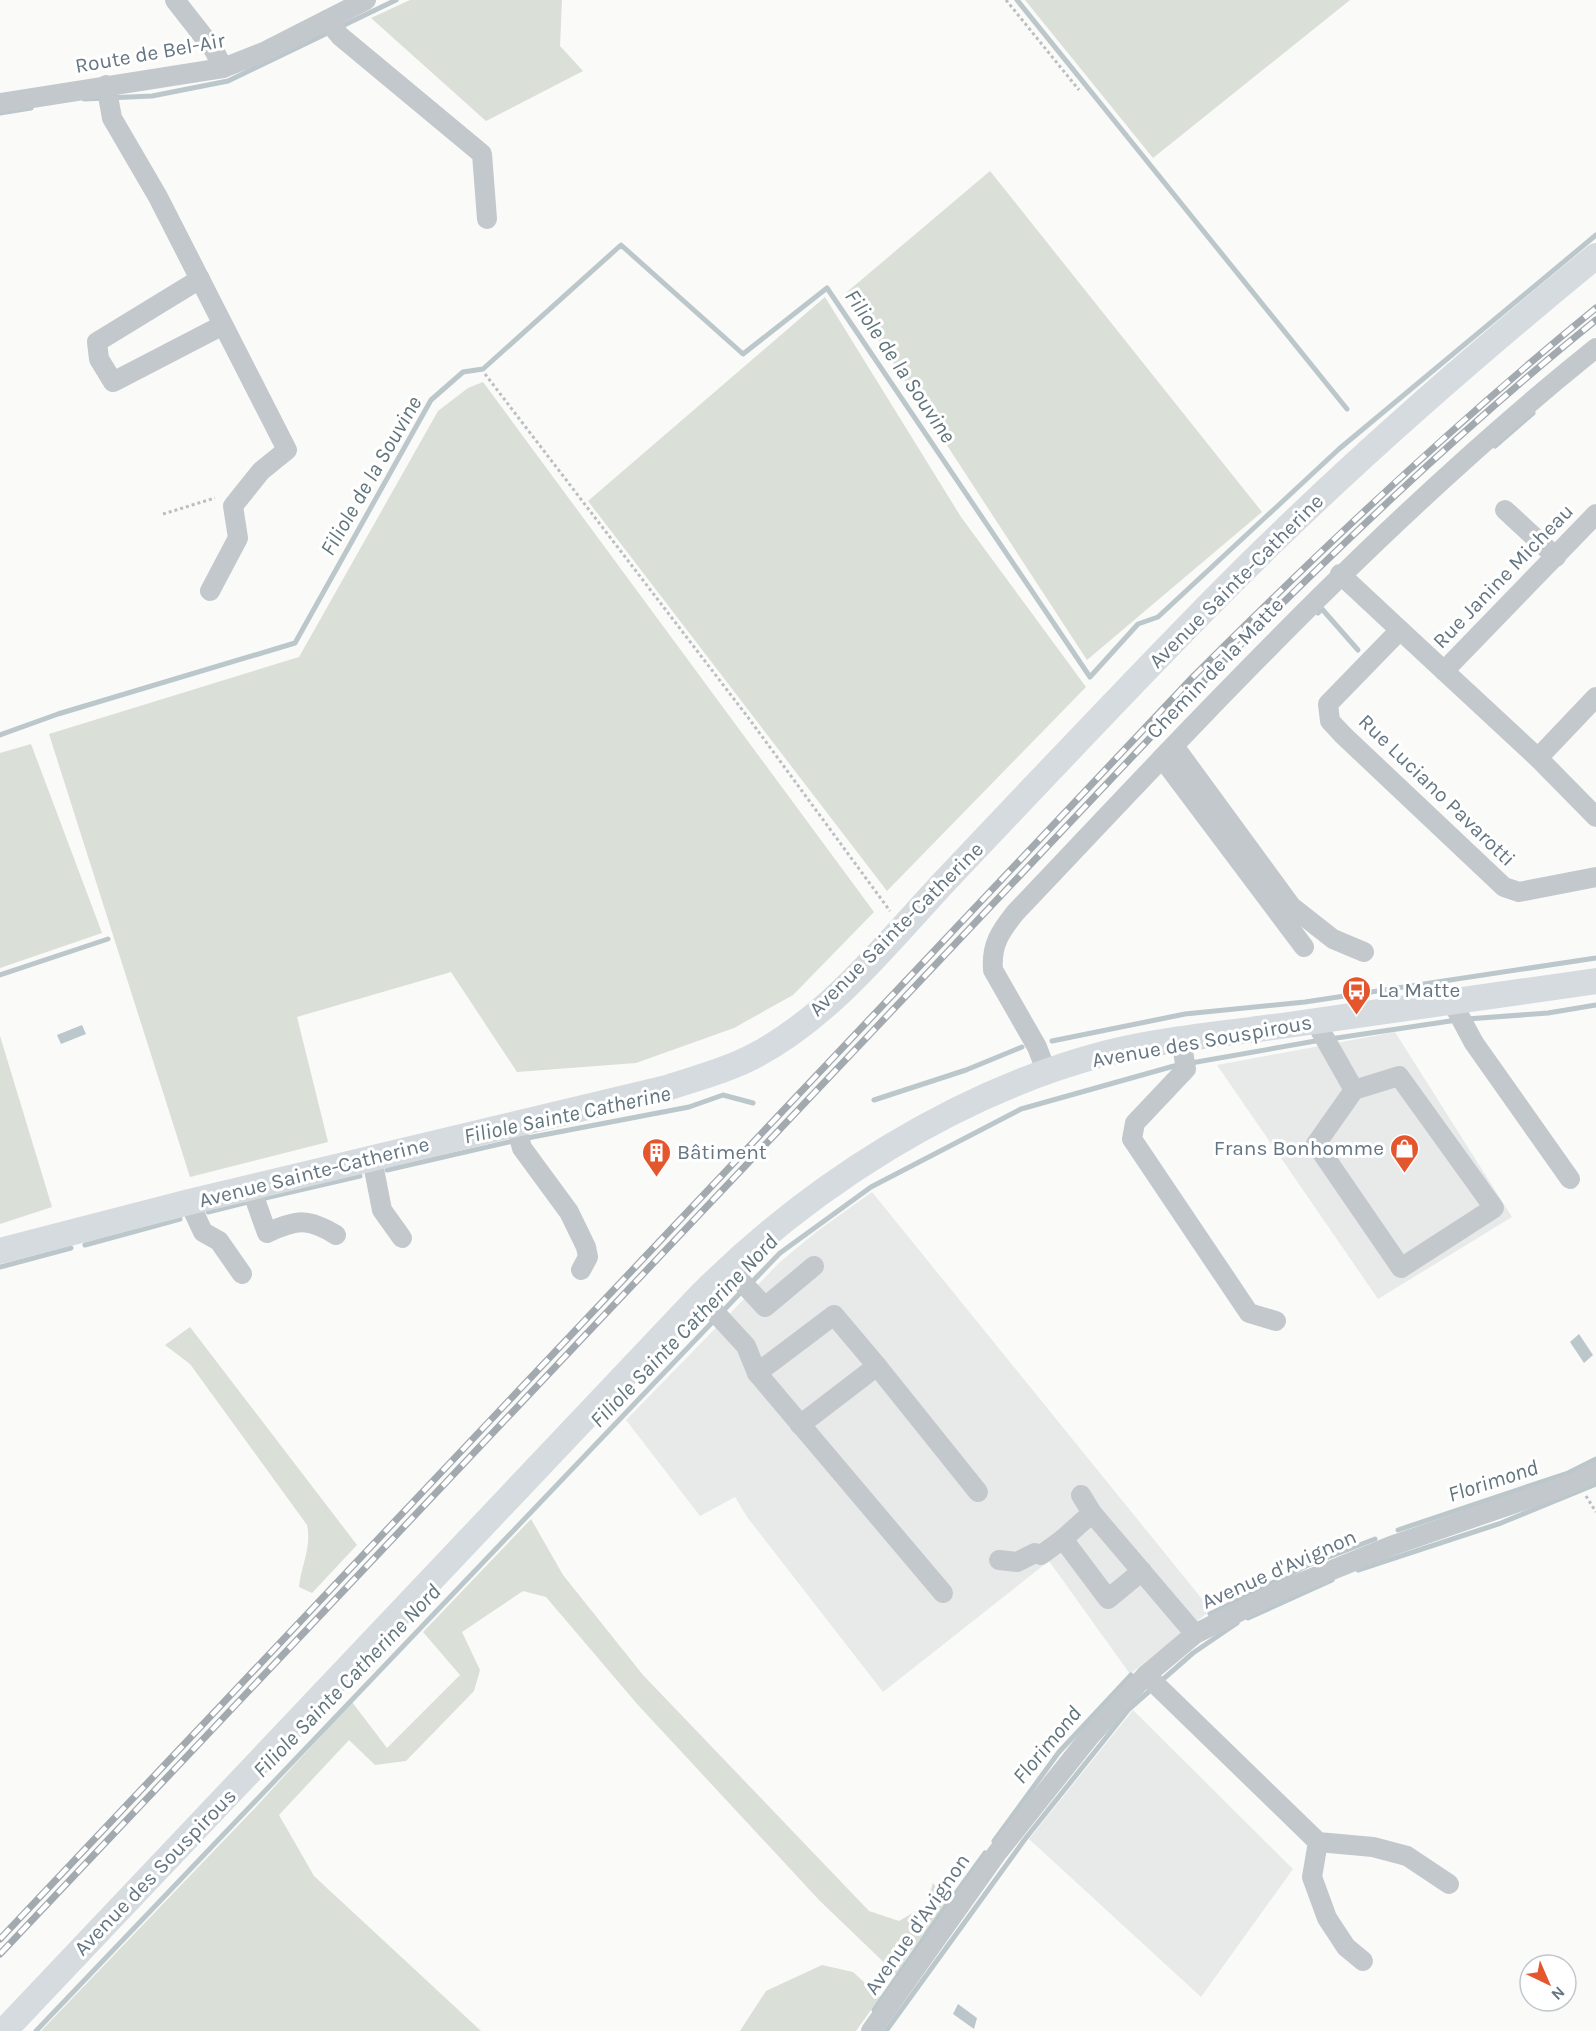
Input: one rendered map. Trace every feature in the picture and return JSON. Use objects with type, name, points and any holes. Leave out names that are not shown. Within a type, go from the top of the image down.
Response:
[{"type":"main road","name":"Avenue Sainte-Catherine","points":[[0,1251],[189,1202],[372,1159],[518,1134],[716,1072],[756,1055],[795,1030],[831,1000],[1205,609],[1404,419],[1486,347],[1596,256]]},
{"type":"main road","name":"Avenue des Souspirous","points":[[4,2031],[700,1296],[795,1211],[883,1153],[945,1117],[1047,1073],[1107,1053],[1181,1040],[1596,981]]},
{"type":"street","points":[[175,0],[214,50],[224,68]]},
{"type":"street","name":"Route de Bel-Air","points":[[0,103],[224,68],[266,51],[366,0]]},
{"type":"street","points":[[327,20],[340,36],[482,154],[487,219]]},
{"type":"street","points":[[106,85],[112,118],[158,197],[287,450],[261,471],[233,506],[238,538],[210,591]]},
{"type":"street","points":[[200,279],[97,342],[99,359],[113,382],[224,325]]},
{"type":"street","name":"Chemin de la Matte","points":[[1047,1073],[1037,1047],[993,970],[992,956],[997,936],[1015,913],[1340,574],[1435,484],[1596,348]]},
{"type":"street","points":[[1505,510],[1556,556]]},
{"type":"street","name":"Rue Janine Micheau","points":[[1443,671],[1596,514]]},
{"type":"street","points":[[1340,574],[1538,758],[1596,818]]},
{"type":"street","name":"Rue Luciano Pavarotti","points":[[1400,630],[1328,704],[1330,721],[1504,887],[1519,892],[1596,877]]},
{"type":"street","points":[[1538,758],[1596,697]]},
{"type":"street","points":[[1168,752],[1304,948]]},
{"type":"street","points":[[1168,752],[1291,906],[1333,939],[1364,952]]},
{"type":"street","points":[[1452,1002],[1474,1043],[1570,1179]]},
{"type":"street","points":[[1315,1021],[1354,1090]]},
{"type":"street","points":[[1181,1040],[1186,1069],[1135,1123],[1132,1139],[1249,1313],[1276,1321]]},
{"type":"street","points":[[1399,1076],[1494,1208],[1401,1268],[1316,1144],[1354,1090],[1399,1076]]},
{"type":"street","points":[[518,1134],[569,1212],[586,1247],[588,1257],[581,1270]]},
{"type":"street","points":[[372,1159],[382,1210],[402,1238]]},
{"type":"street","points":[[251,1188],[267,1233],[286,1224],[316,1222],[336,1235]]},
{"type":"street","points":[[189,1202],[203,1232],[219,1241],[242,1274]]},
{"type":"street","points":[[729,1268],[765,1307],[814,1266]]},
{"type":"street","points":[[700,1296],[746,1346],[757,1373],[943,1593]]},
{"type":"street","points":[[757,1373],[834,1315],[978,1492]]},
{"type":"street","points":[[800,1425],[877,1366]]},
{"type":"street","name":"Avenue d'Avignon","points":[[871,2031],[997,1853],[1090,1736],[1146,1675],[1195,1634],[1278,1592],[1391,1546],[1576,1482],[1596,1471]]},
{"type":"street","points":[[1081,1495],[1092,1513],[1195,1634]]},
{"type":"street","points":[[999,1560],[1017,1562],[1035,1553],[1041,1554],[1063,1539],[1092,1513]]},
{"type":"street","points":[[1063,1539],[1108,1599],[1142,1571]]},
{"type":"street","points":[[1146,1675],[1318,1842],[1373,1847],[1407,1856],[1449,1884]]},
{"type":"street","points":[[1318,1842],[1312,1877],[1323,1908],[1346,1947],[1363,1961]]},
{"type":"path","points":[[1006,0],[1079,90]]},
{"type":"path","points":[[485,374],[747,716],[902,927]]},
{"type":"path","points":[[164,514],[246,490]]},
{"type":"shaded area","points":[[410,0],[562,0],[560,46],[583,71],[486,121],[371,18]]},
{"type":"shaded area","points":[[1025,0],[1350,0],[1153,158]]},
{"type":"shaded area","points":[[990,171],[1262,512],[1087,660],[847,292]]},
{"type":"shaded area","points":[[825,297],[961,517],[1086,687],[887,891],[588,501]]},
{"type":"shaded area","points":[[483,382],[874,912],[793,995],[734,1028],[636,1063],[517,1072],[451,972],[297,1017],[328,1142],[190,1177],[49,734],[299,657],[438,411],[468,388]]},
{"type":"shaded area","points":[[31,744],[102,933],[0,968],[0,753]]},
{"type":"shaded area","points":[[82,1025],[86,1034],[61,1044],[57,1035]]},
{"type":"shaded area","points":[[1395,1032],[1512,1217],[1378,1299],[1217,1065]]},
{"type":"shaded area","points":[[0,1036],[52,1207],[0,1224]]},
{"type":"shaded area","points":[[872,1192],[1211,1610],[1130,1674],[1049,1561],[883,1692],[747,1517],[735,1497],[700,1516],[626,1420],[780,1262],[816,1232]]},
{"type":"shaded area","points":[[190,1327],[357,1545],[312,1593],[299,1587],[308,1541],[307,1525],[190,1364],[165,1345]]},
{"type":"shaded area","points":[[1579,1334],[1593,1355],[1584,1363],[1570,1342]]},
{"type":"shaded area","points":[[531,1519],[563,1575],[643,1675],[869,1911],[899,1921],[926,1905],[933,1883],[948,1903],[908,1955],[897,1975],[819,1900],[638,1705],[546,1597],[523,1591],[462,1632],[480,1670],[474,1691],[406,1761],[375,1765],[349,1740],[279,1815],[314,1876],[481,2031],[41,2031],[254,1809],[352,1702],[387,1748],[460,1675],[423,1632]]},
{"type":"shaded area","points":[[1133,1710],[1293,1869],[1201,1997],[1029,1839]]},
{"type":"shaded area","points":[[822,1965],[853,1972],[880,1997],[856,2031],[740,2031],[766,1991]]},
{"type":"shaded area","points":[[958,2004],[977,2018],[974,2029],[953,2014]]},
{"type":"waterway","points":[[84,99],[152,96],[228,81],[396,0]]},
{"type":"waterway","points":[[1017,0],[1347,409]]},
{"type":"waterway","points":[[0,113],[31,108]]},
{"type":"waterway","name":"Filiole de la Souvine","points":[[0,735],[58,714],[295,643],[431,400],[463,372],[483,369],[621,245],[743,354],[827,288],[1090,677],[1138,624],[1158,617],[1339,449],[1596,235]]},
{"type":"waterway","points":[[1495,446],[1533,413]]},
{"type":"waterway","name":"Filiole de la Souvine","points":[[1318,613],[1322,609],[1358,650]]},
{"type":"waterway","points":[[0,975],[108,939]]},
{"type":"waterway","name":"Filiole Sainte Catherine","points":[[1052,1041],[1185,1014],[1305,1002],[1596,958]]},
{"type":"waterway","name":"Filiole Sainte Catherine Nord","points":[[1467,1019],[1548,1013],[1596,1005]]},
{"type":"waterway","name":"Filiole Sainte Catherine Nord","points":[[1330,1039],[1457,1020]]},
{"type":"waterway","name":"Filiole Sainte Catherine Nord","points":[[750,1284],[780,1253],[871,1187],[1021,1109],[1174,1066],[1321,1040]]},
{"type":"waterway","name":"Filiole Sainte Catherine","points":[[874,1100],[966,1070],[1022,1047]]},
{"type":"waterway","name":"Filiole Sainte Catherine","points":[[387,1170],[522,1139],[689,1107],[723,1095],[753,1103]]},
{"type":"waterway","name":"Filiole Sainte Catherine","points":[[265,1198],[360,1176]]},
{"type":"waterway","name":"Filiole Sainte Catherine","points":[[208,1212],[248,1202]]},
{"type":"waterway","name":"Filiole Sainte Catherine","points":[[85,1245],[180,1219]]},
{"type":"waterway","name":"Filiole Sainte Catherine","points":[[0,1267],[71,1248]]},
{"type":"waterway","name":"Filiole Sainte Catherine Nord","points":[[36,2031],[743,1290]]},
{"type":"waterway","name":"Florimond","points":[[1398,1530],[1568,1473],[1596,1459]]},
{"type":"waterway","points":[[1358,1570],[1501,1523],[1596,1484]]},
{"type":"waterway","name":"Florimond","points":[[1210,1614],[1308,1565],[1375,1539]]},
{"type":"waterway","points":[[1248,1618],[1332,1580]]},
{"type":"waterway","points":[[886,2031],[1025,1839],[1129,1709],[1193,1653],[1237,1623]]},
{"type":"waterway","name":"Florimond","points":[[994,1841],[1059,1752],[1131,1675]]},
{"type":"waterway","name":"Florimond","points":[[956,1893],[985,1853]]},
{"type":"waterway","name":"Florimond","points":[[874,2010],[947,1905]]},
{"type":"railway","points":[[0,1939],[1194,676],[1390,487],[1596,308]]},
{"type":"railway","points":[[0,1954],[1200,685],[1393,497],[1493,407],[1596,320]]},
{"type":"place","name":"La Matte","points":[[1357,1016]]},
{"type":"place","name":"Frans Bonhomme","points":[[1405,1174]]},
{"type":"place","name":"Bâtiment","points":[[656,1178]]}]
